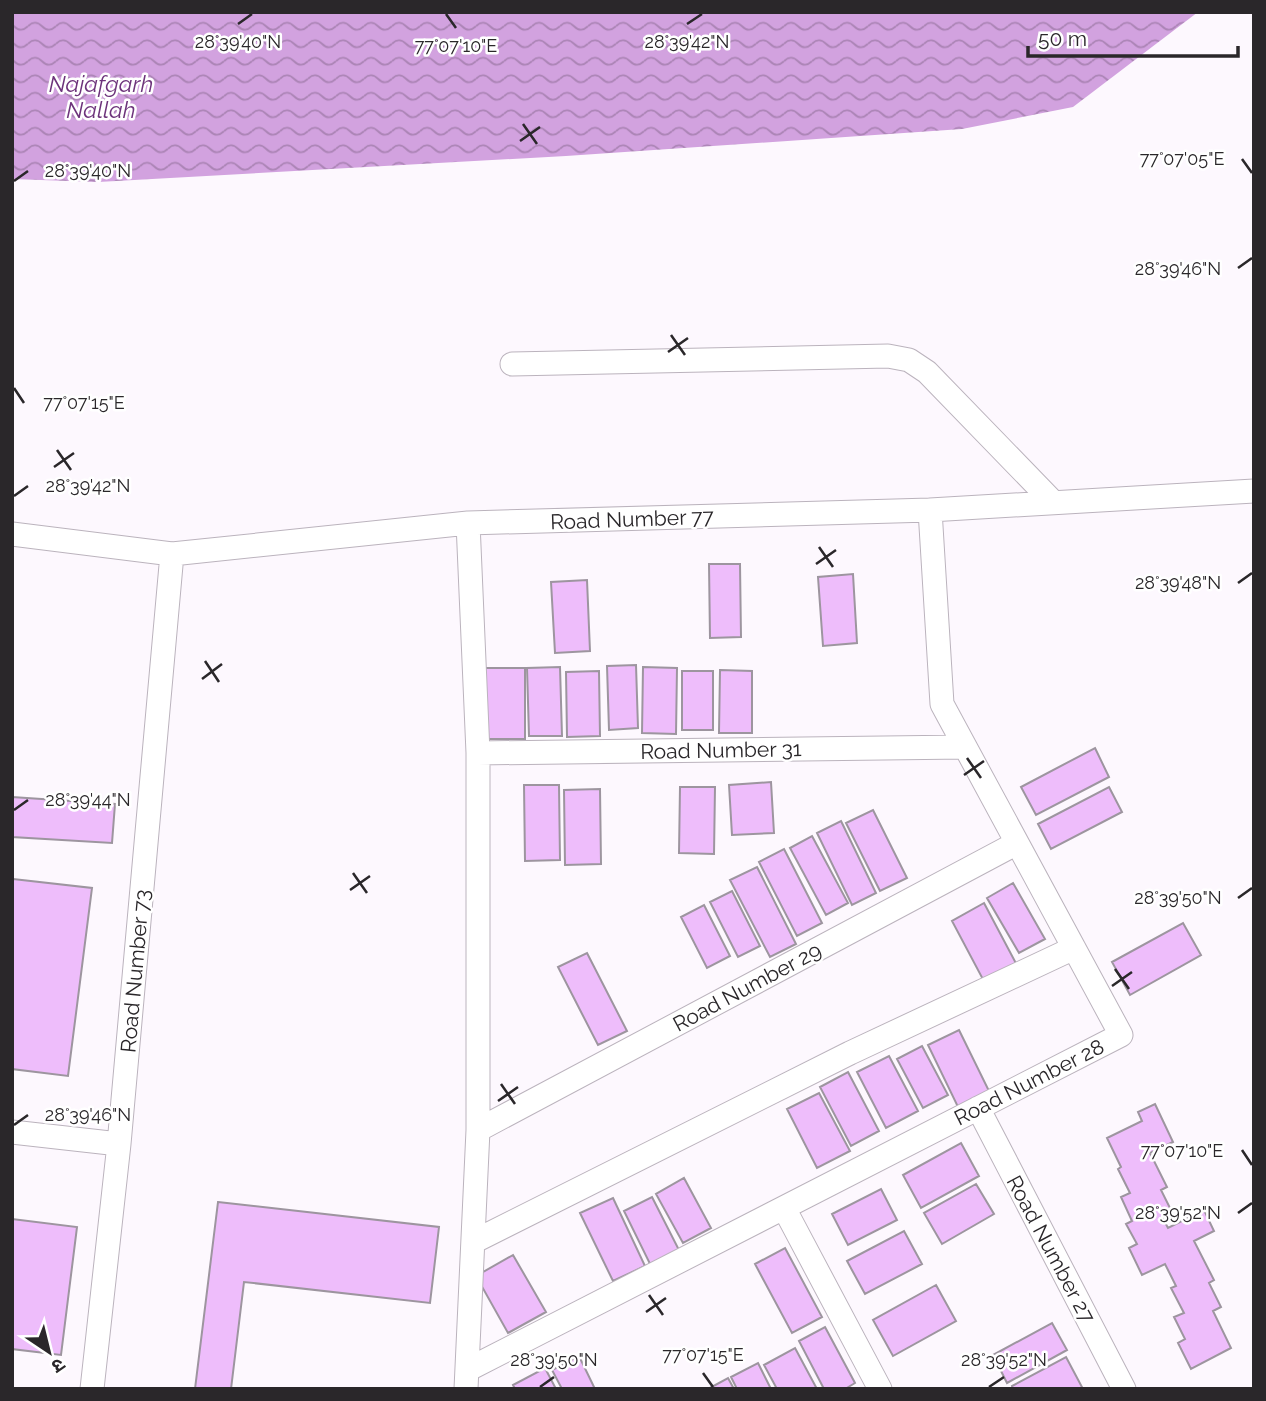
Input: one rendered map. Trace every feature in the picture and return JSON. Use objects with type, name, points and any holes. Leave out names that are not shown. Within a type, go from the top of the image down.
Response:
[{"type":"street","points":[[512,364],[888,356],[909,360],[927,372],[1053,502]]},
{"type":"street","name":"Road Number 77","points":[[12,534],[173,554],[468,523],[930,510],[1254,491]]},
{"type":"street","name":"Road Number 28","points":[[466,1380],[784,1208],[1121,1035],[942,704],[930,510]]},
{"type":"street","points":[[466,1380],[478,1130],[478,753],[468,523]]},
{"type":"street","name":"Road Number 73","points":[[92,1389],[119,1144],[173,554]]},
{"type":"street","name":"Road Number 31","points":[[478,753],[965,747]]},
{"type":"street","name":"Road Number 29","points":[[478,1130],[1017,844]]},
{"type":"street","points":[[473,1242],[850,1053],[1074,948]]},
{"type":"street","name":"Road Number 27","points":[[978,1108],[1124,1389]]},
{"type":"street","points":[[12,1132],[119,1144]]},
{"type":"street","points":[[784,1208],[880,1389]]},
{"type":"water","name":"Najafgarh Nallah","points":[[12,12],[1198,12],[1073,107],[962,129],[566,156],[98,182],[12,179]]},
{"type":"building","points":[[709,564],[740,564],[741,637],[710,638]]},
{"type":"building","points":[[853,574],[857,643],[823,646],[818,577]]},
{"type":"building","points":[[587,580],[590,651],[555,653],[551,582]]},
{"type":"building","points":[[636,665],[638,728],[609,730],[607,666]]},
{"type":"building","points":[[560,667],[562,736],[529,736],[527,668]]},
{"type":"building","points":[[643,667],[677,668],[676,734],[642,733]]},
{"type":"building","points":[[485,668],[525,668],[525,739],[485,739]]},
{"type":"building","points":[[720,670],[752,671],[752,733],[719,733]]},
{"type":"building","points":[[599,671],[600,736],[567,737],[566,672]]},
{"type":"building","points":[[682,671],[713,671],[713,730],[682,730]]},
{"type":"building","points":[[1095,748],[1109,777],[1036,815],[1021,787]]},
{"type":"building","points":[[771,782],[774,833],[732,835],[729,785]]},
{"type":"building","points":[[524,785],[559,785],[560,860],[525,861]]},
{"type":"building","points":[[680,787],[715,787],[714,854],[679,853]]},
{"type":"building","points":[[1109,787],[1122,812],[1051,849],[1038,824]]},
{"type":"building","points":[[600,789],[601,864],[565,865],[564,790]]},
{"type":"building","points":[[12,797],[115,804],[112,843],[12,837]]},
{"type":"building","points":[[873,810],[907,878],[880,891],[846,823]]},
{"type":"building","points":[[841,821],[876,893],[852,905],[817,833]]},
{"type":"building","points":[[812,836],[848,903],[826,915],[790,848]]},
{"type":"building","points":[[784,849],[822,923],[797,936],[759,862]]},
{"type":"building","points":[[757,867],[796,944],[770,957],[730,880]]},
{"type":"building","points":[[13,879],[92,888],[68,1076],[12,1069]]},
{"type":"building","points":[[1013,883],[1045,939],[1019,953],[987,898]]},
{"type":"building","points":[[732,891],[760,946],[738,957],[710,902]]},
{"type":"building","points":[[984,903],[1019,969],[987,987],[952,921]]},
{"type":"building","points":[[704,905],[730,956],[707,968],[681,917]]},
{"type":"building","points":[[1183,923],[1201,955],[1130,995],[1112,962]]},
{"type":"building","points":[[587,953],[627,1031],[598,1045],[558,967]]},
{"type":"building","points":[[959,1030],[989,1091],[958,1107],[928,1045]]},
{"type":"building","points":[[922,1046],[948,1095],[923,1108],[897,1059]]},
{"type":"building","points":[[889,1056],[918,1111],[886,1128],[857,1072]]},
{"type":"building","points":[[848,1072],[879,1131],[851,1146],[820,1087]]},
{"type":"building","points":[[819,1093],[850,1151],[817,1168],[787,1109]]},
{"type":"building","points":[[1155,1104],[1173,1142],[1150,1153],[1167,1187],[1161,1190],[1172,1212],[1162,1217],[1168,1228],[1204,1210],[1214,1231],[1194,1241],[1214,1280],[1209,1283],[1221,1307],[1213,1311],[1231,1348],[1191,1369],[1178,1343],[1185,1339],[1174,1317],[1184,1313],[1171,1288],[1176,1286],[1165,1264],[1142,1275],[1129,1248],[1137,1244],[1126,1224],[1132,1221],[1121,1197],[1130,1193],[1107,1138],[1142,1121],[1138,1112]]},
{"type":"building","points":[[961,1143],[979,1176],[921,1208],[903,1175]]},
{"type":"building","points":[[684,1178],[711,1228],[683,1243],[656,1194]]},
{"type":"building","points":[[976,1184],[994,1214],[942,1244],[924,1213]]},
{"type":"building","points":[[881,1189],[897,1220],[848,1245],[832,1214]]},
{"type":"building","points":[[652,1197],[681,1254],[652,1268],[624,1211]]},
{"type":"building","points":[[613,1198],[645,1266],[613,1281],[580,1213]]},
{"type":"building","points":[[218,1202],[439,1227],[430,1303],[244,1282],[231,1389],[195,1389]]},
{"type":"building","points":[[12,1219],[77,1227],[61,1355],[12,1349]]},
{"type":"building","points":[[904,1231],[922,1264],[865,1294],[847,1261]]},
{"type":"building","points":[[785,1248],[822,1317],[792,1333],[755,1264]]},
{"type":"building","points":[[513,1255],[546,1312],[508,1333],[476,1276]]},
{"type":"building","points":[[936,1285],[956,1321],[893,1356],[873,1320]]},
{"type":"building","points":[[1052,1323],[1067,1350],[1007,1383],[993,1355]]},
{"type":"building","points":[[825,1327],[855,1383],[845,1389],[824,1389],[799,1341]]},
{"type":"building","points":[[795,1348],[817,1389],[777,1389],[764,1365]]},
{"type":"building","points":[[579,1356],[595,1389],[562,1389],[552,1370]]},
{"type":"building","points":[[1066,1357],[1083,1389],[1013,1389],[1012,1386]]},
{"type":"building","points":[[758,1363],[771,1389],[737,1389],[731,1377]]},
{"type":"building","points":[[545,1368],[556,1389],[515,1389],[513,1385]]},
{"type":"building","points":[[728,1378],[734,1389],[708,1389]]}]
